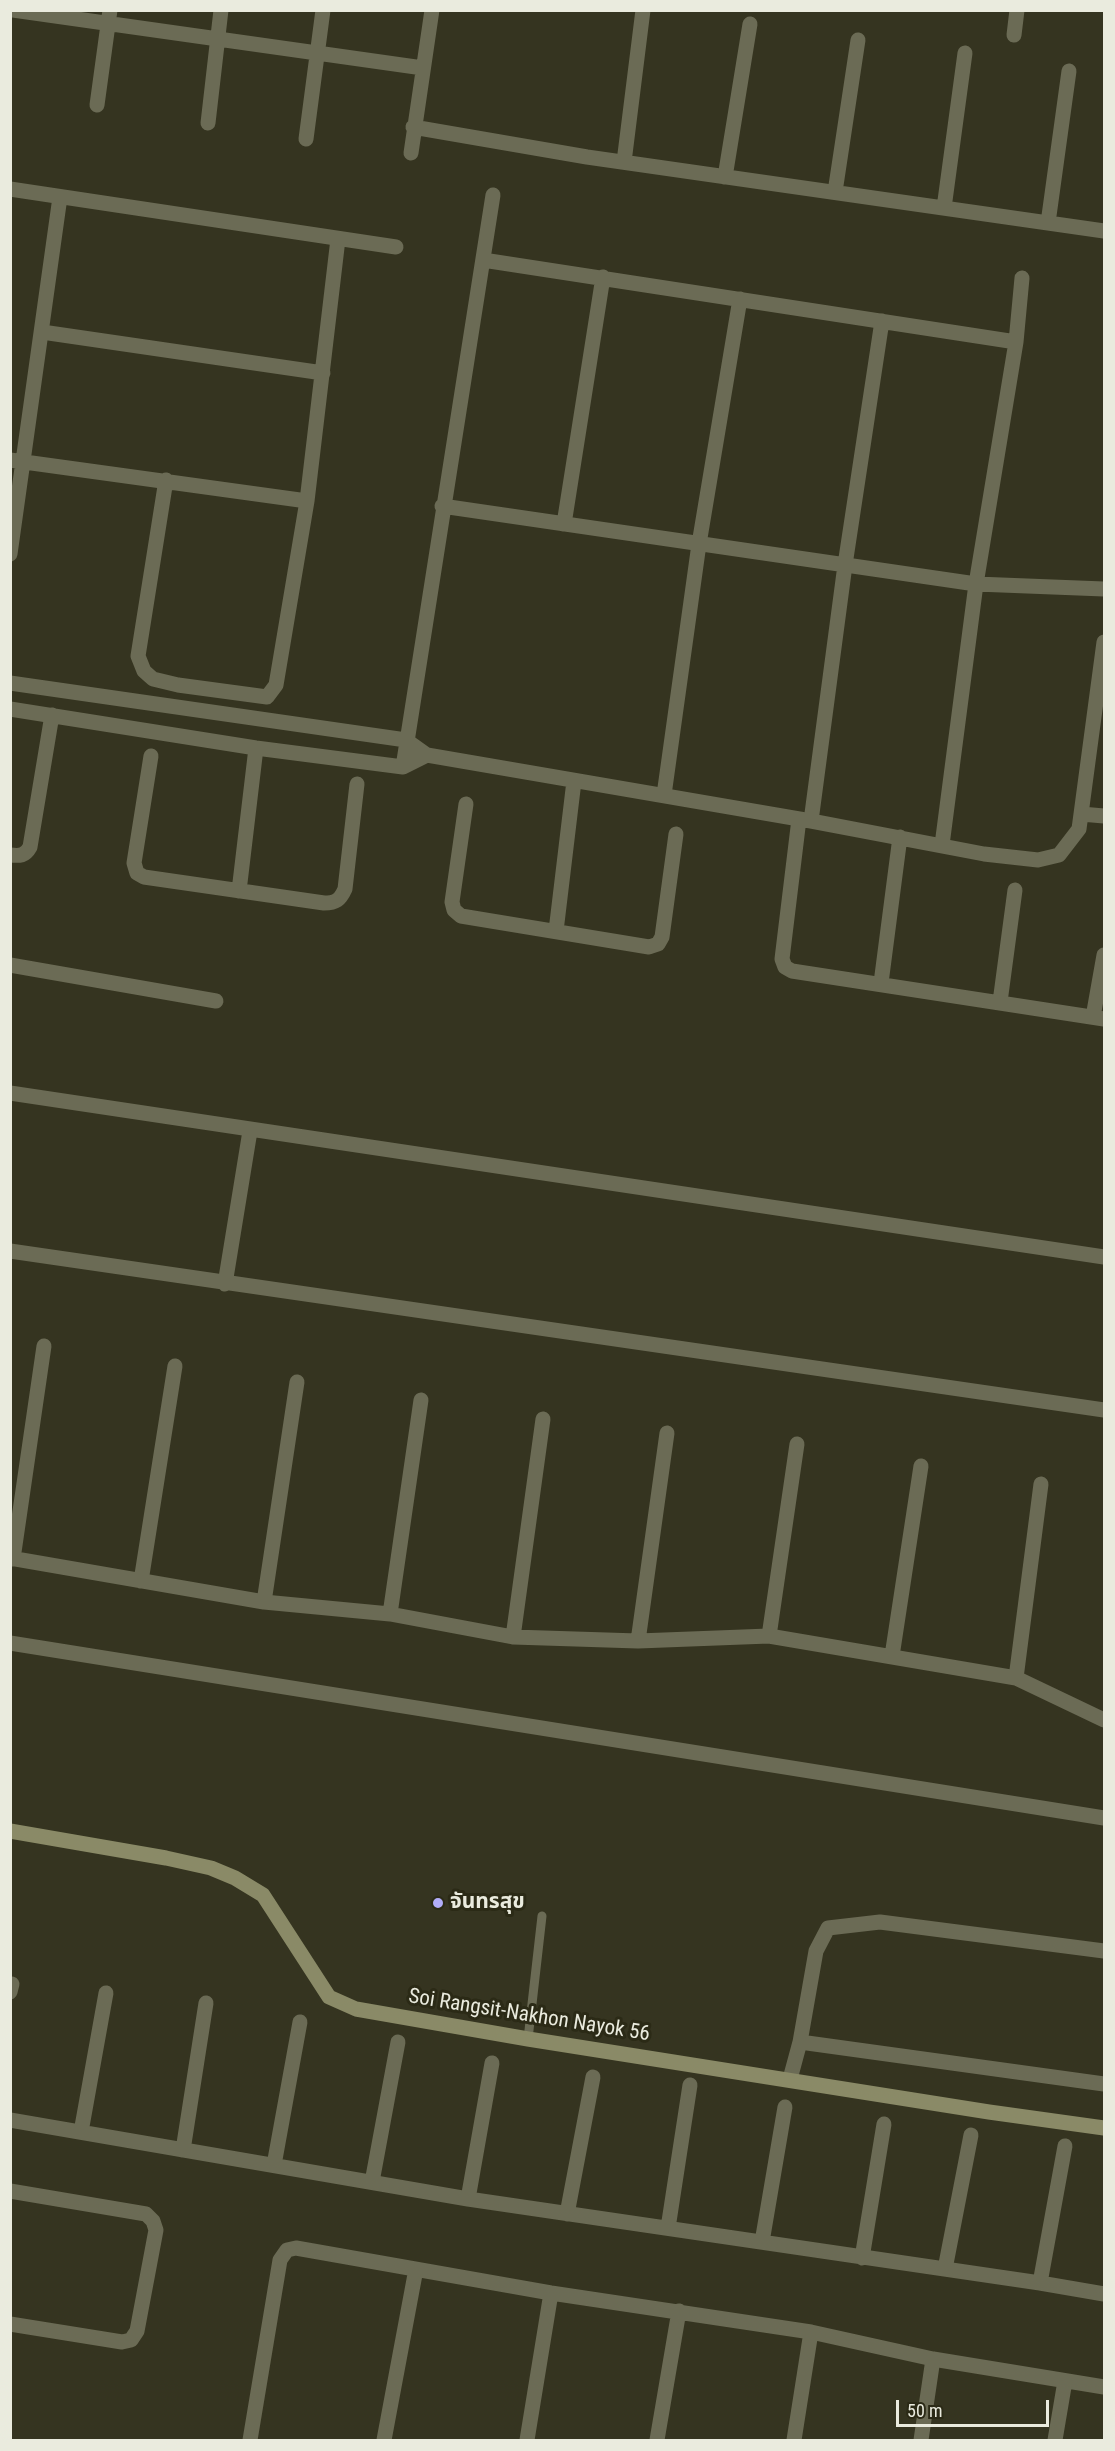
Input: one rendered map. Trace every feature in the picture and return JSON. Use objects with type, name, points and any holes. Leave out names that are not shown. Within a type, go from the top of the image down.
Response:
[{"type":"street","points":[[14,10],[109,17],[218,39],[423,68]]},
{"type":"street","points":[[208,123],[221,10]]},
{"type":"street","points":[[306,139],[324,10]]},
{"type":"street","points":[[411,153],[432,10]]},
{"type":"street","points":[[624,162],[644,10]]},
{"type":"street","points":[[1014,35],[1017,10]]},
{"type":"street","points":[[97,105],[109,17]]},
{"type":"street","points":[[725,177],[750,24]]},
{"type":"street","points":[[835,192],[858,39]]},
{"type":"street","points":[[944,208],[965,53]]},
{"type":"street","points":[[1048,223],[1069,71]]},
{"type":"street","points":[[413,127],[624,162],[1104,231]]},
{"type":"street","points":[[10,189],[396,247]]},
{"type":"street","points":[[403,767],[442,506],[493,195]]},
{"type":"street","points":[[10,554],[17,460],[42,332],[60,197]]},
{"type":"street","points":[[166,480],[138,656],[144,671],[153,679],[178,685],[267,697],[276,685],[307,501],[338,239]]},
{"type":"street","points":[[483,260],[1016,342]]},
{"type":"street","points":[[564,524],[603,277]]},
{"type":"street","points":[[942,845],[976,584],[1016,342],[1022,278]]},
{"type":"street","points":[[664,795],[699,544],[740,299]]},
{"type":"street","points":[[882,321],[782,959],[785,967],[792,971],[1099,1018],[1104,955]]},
{"type":"street","points":[[42,332],[322,373]]},
{"type":"street","points":[[17,460],[307,501]]},
{"type":"street","points":[[442,506],[976,584],[1104,589]]},
{"type":"street","points":[[10,683],[406,740],[427,755],[805,820],[993,856],[1038,860],[1059,855],[1079,829],[1104,642]]},
{"type":"street","points":[[10,709],[256,748],[403,767],[427,755]]},
{"type":"street","points":[[10,855],[20,856],[27,853],[30,847],[52,715]]},
{"type":"street","points":[[239,891],[256,748]]},
{"type":"street","points":[[151,756],[134,863],[137,873],[144,877],[324,903],[334,903],[341,898],[345,889],[357,784]]},
{"type":"street","points":[[556,931],[574,781]]},
{"type":"street","points":[[466,804],[452,902],[454,910],[461,916],[649,947],[658,944],[662,937],[676,834]]},
{"type":"street","points":[[1081,814],[1104,816]]},
{"type":"street","points":[[881,983],[900,837]]},
{"type":"street","points":[[1000,1002],[1015,890]]},
{"type":"street","points":[[10,965],[216,1001]]},
{"type":"street","points":[[10,1093],[250,1131],[1104,1257]]},
{"type":"street","points":[[225,1284],[250,1131]]},
{"type":"street","points":[[10,1251],[1104,1410]]},
{"type":"street","points":[[44,1346],[12,1559],[264,1602],[390,1614],[513,1637],[638,1641],[769,1636],[1016,1678],[1104,1720]]},
{"type":"street","points":[[141,1581],[175,1366]]},
{"type":"street","points":[[264,1602],[297,1382]]},
{"type":"street","points":[[390,1614],[421,1400]]},
{"type":"street","points":[[513,1637],[543,1419]]},
{"type":"street","points":[[638,1641],[667,1433]]},
{"type":"street","points":[[769,1636],[797,1444]]},
{"type":"street","points":[[892,1656],[921,1466]]},
{"type":"street","points":[[1016,1678],[1041,1484]]},
{"type":"street","points":[[10,1643],[1104,1818]]},
{"type":"street","name":"Soi Rangsit-Nakhon Nayok 56","points":[[10,1831],[166,1858],[211,1868],[235,1878],[263,1895],[329,1997],[356,2009],[528,2039],[1104,2128]]},
{"type":"street","points":[[790,2079],[800,2042],[816,1951],[828,1928],[880,1922],[1104,1951]]},
{"type":"street","points":[[81,2133],[106,1994]]},
{"type":"street","points":[[183,2150],[206,2003]]},
{"type":"street","points":[[274,2165],[300,2022]]},
{"type":"street","points":[[372,2182],[398,2042]]},
{"type":"street","points":[[800,2042],[1104,2084]]},
{"type":"street","points":[[468,2199],[492,2062]]},
{"type":"street","points":[[567,2214],[593,2077]]},
{"type":"street","points":[[668,2228],[690,2085]]},
{"type":"street","points":[[762,2242],[785,2108]]},
{"type":"street","points":[[10,2120],[468,2199],[1104,2294]]},
{"type":"street","points":[[862,2258],[884,2124]]},
{"type":"street","points":[[945,2269],[971,2135]]},
{"type":"street","points":[[1040,2283],[1065,2146]]},
{"type":"street","points":[[10,2191],[146,2214],[153,2221],[156,2230],[137,2331],[131,2340],[122,2342],[10,2324]]},
{"type":"street","points":[[250,2440],[280,2260],[287,2250],[296,2248],[551,2293],[811,2332],[933,2359],[1104,2387]]},
{"type":"street","points":[[384,2440],[416,2269]]},
{"type":"street","points":[[527,2440],[551,2293]]},
{"type":"street","points":[[657,2440],[679,2311]]},
{"type":"street","points":[[794,2440],[811,2332]]},
{"type":"street","points":[[921,2440],[933,2359]]},
{"type":"street","points":[[1055,2440],[1065,2381]]},
{"type":"lane","points":[[528,2039],[542,1916]]},
{"type":"place","name":"จันทรสุข","points":[[438,1903]]}]
